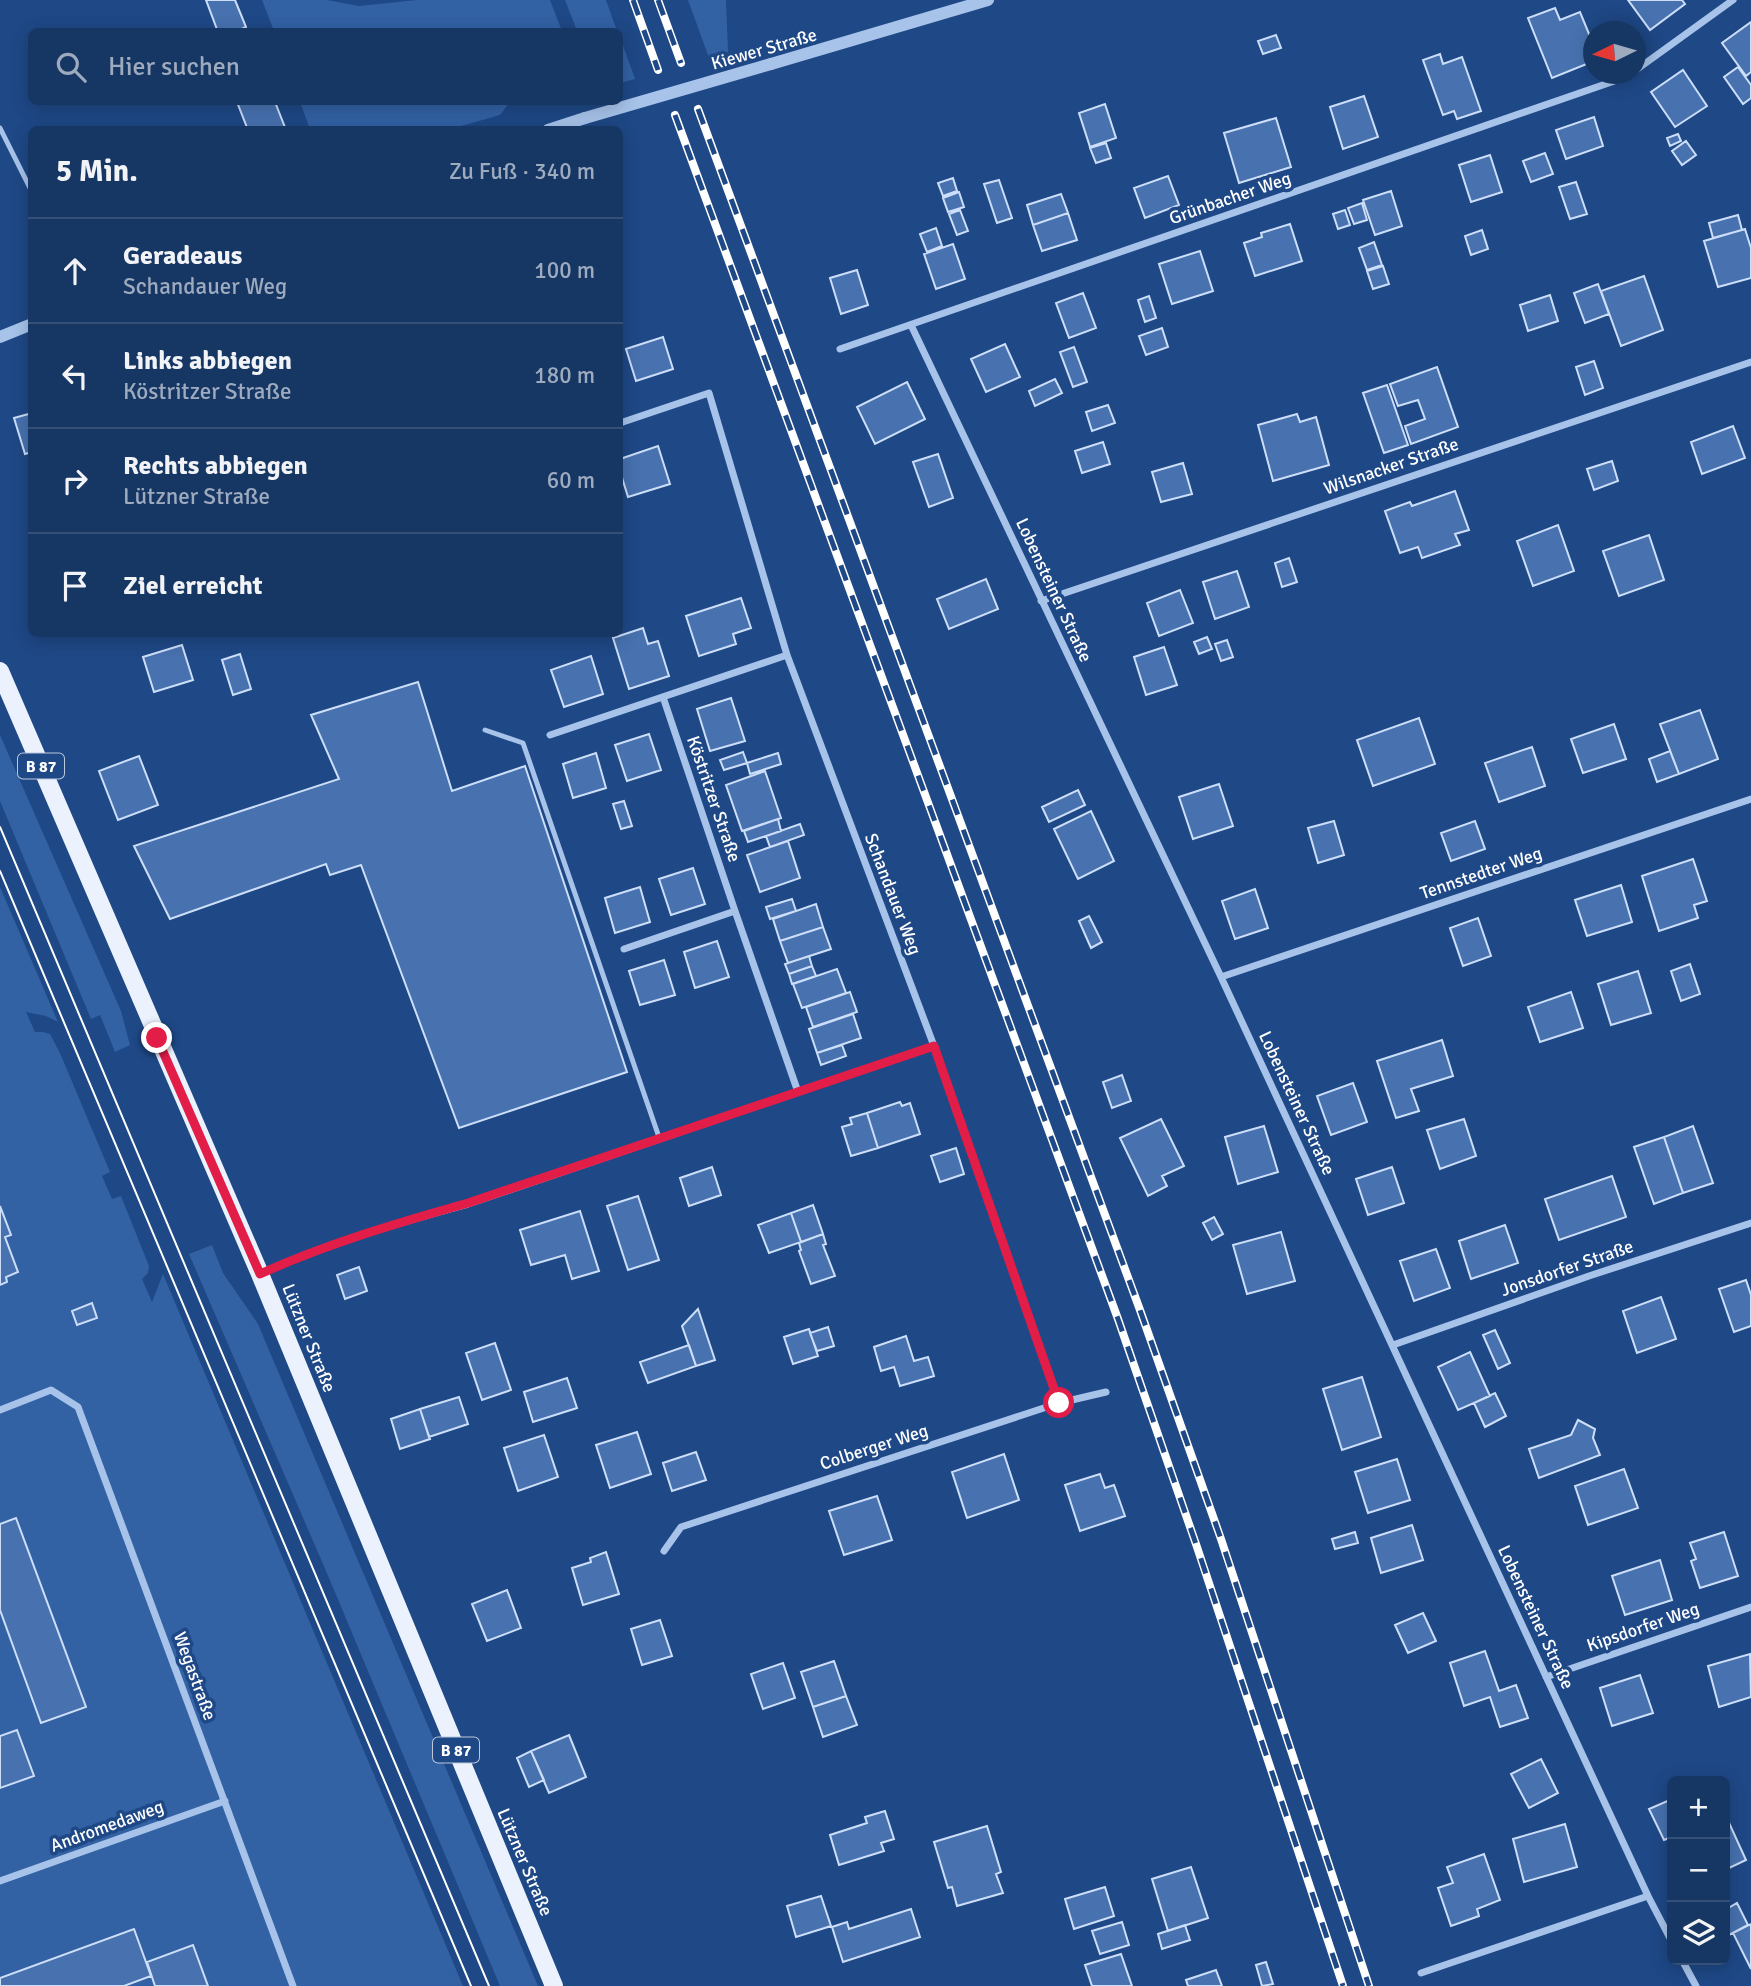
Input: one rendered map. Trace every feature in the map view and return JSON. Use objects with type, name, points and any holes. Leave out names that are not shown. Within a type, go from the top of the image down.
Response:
[{"type":"main road","name":"Lützner Straße","points":[[0,671],[260,1274],[554,1986]]},
{"type":"street","name":"Kiewer Straße","points":[[561,126],[988,0]]},
{"type":"street","points":[[1646,62],[1733,0]]},
{"type":"street","name":"Grünbacher Weg","points":[[840,349],[1606,84]]},
{"type":"street","name":"Lobensteiner Straße","points":[[911,325],[1221,977],[1667,1932]]},
{"type":"street","points":[[0,338],[28,326]]},
{"type":"street","name":"Wilsnacker Straße","points":[[1041,601],[1751,362]]},
{"type":"street","name":"Schandauer Weg","points":[[623,423],[709,393],[787,655],[934,1046],[1059,1403]]},
{"type":"street","points":[[550,735],[787,655]]},
{"type":"street","name":"Köstritzer Straße","points":[[663,697],[798,1092]]},
{"type":"street","name":"Tennstedter Weg","points":[[1221,977],[1751,799]]},
{"type":"street","points":[[624,949],[735,911]]},
{"type":"street","points":[[260,1274],[296,1257],[660,1140],[934,1046]]},
{"type":"street","name":"Jonsdorfer Straße","points":[[1393,1345],[1751,1223]]},
{"type":"street","name":"Wegastraße","points":[[0,1410],[51,1390],[78,1408],[293,1986]]},
{"type":"street","name":"Colberger Weg","points":[[664,1551],[681,1527],[1059,1403],[1106,1392]]},
{"type":"street","name":"Kipsdorfer Weg","points":[[1546,1677],[1751,1607]]},
{"type":"street","name":"Andromedaweg","points":[[0,1881],[225,1801]]},
{"type":"street","points":[[1421,1973],[1648,1896]]},
{"type":"street","points":[[1685,1965],[1696,1986]]},
{"type":"lane","points":[[0,128],[28,184]]},
{"type":"lane","points":[[485,730],[523,743],[660,1140]]},
{"type":"shaded area","points":[[262,0],[327,0],[359,6],[417,0],[550,0],[561,28],[273,28]]},
{"type":"shaded area","points":[[565,0],[606,0],[616,28],[576,28]]},
{"type":"shaded area","points":[[688,0],[726,0],[728,52],[709,58]]},
{"type":"shaded area","points":[[623,45],[635,79],[623,82]]},
{"type":"shaded area","points":[[301,105],[508,105],[500,115],[462,126],[309,126]]},
{"type":"shaded area","points":[[0,735],[121,1011],[130,1045],[115,1052],[100,1015],[91,1019],[0,801]]},
{"type":"shaded area","points":[[0,887],[58,1022],[46,1016],[26,1012],[35,1032],[50,1034],[60,1053],[110,1172],[102,1176],[112,1199],[121,1196],[149,1266],[148,1273],[142,1279],[152,1302],[163,1274],[463,1986],[0,1986]]},
{"type":"shaded area","points":[[212,1245],[223,1273],[258,1324],[538,1986],[500,1986],[326,1571],[189,1254]]},
{"type":"building","points":[[206,0],[235,0],[246,27],[216,28]]},
{"type":"building","points":[[1628,0],[1682,0],[1685,4],[1650,30]]},
{"type":"building","points":[[1555,8],[1560,20],[1580,12],[1584,21],[1583,65],[1552,78],[1528,18]]},
{"type":"building","points":[[1751,22],[1751,72],[1746,76],[1722,43]]},
{"type":"building","points":[[1276,35],[1281,48],[1263,54],[1258,41]]},
{"type":"building","points":[[1440,54],[1443,64],[1462,57],[1481,111],[1457,119],[1454,111],[1443,115],[1423,60]]},
{"type":"building","points":[[1738,67],[1751,85],[1751,98],[1743,104],[1724,77]]},
{"type":"building","points":[[1683,70],[1707,106],[1675,127],[1651,92]]},
{"type":"building","points":[[1364,96],[1378,137],[1343,149],[1330,107]]},
{"type":"building","points":[[1105,104],[1116,138],[1090,147],[1079,113]]},
{"type":"building","points":[[238,105],[276,105],[284,126],[246,126]]},
{"type":"building","points":[[1594,117],[1603,146],[1566,159],[1556,130]]},
{"type":"building","points":[[1276,118],[1291,167],[1239,183],[1224,133]]},
{"type":"building","points":[[1678,134],[1681,141],[1670,146],[1667,138]]},
{"type":"building","points":[[1686,141],[1696,155],[1682,165],[1672,151]]},
{"type":"building","points":[[1106,143],[1111,158],[1096,163],[1090,148]]},
{"type":"building","points":[[1545,153],[1553,174],[1531,182],[1523,161]]},
{"type":"building","points":[[1490,155],[1502,192],[1471,202],[1459,165]]},
{"type":"building","points":[[1168,176],[1179,205],[1145,218],[1134,188]]},
{"type":"building","points":[[953,178],[957,191],[943,196],[938,183]]},
{"type":"building","points":[[999,180],[1012,218],[997,223],[984,184]]},
{"type":"building","points":[[1576,182],[1587,214],[1570,219],[1559,187]]},
{"type":"building","points":[[1391,191],[1402,226],[1375,235],[1363,200]]},
{"type":"building","points":[[959,192],[964,207],[948,212],[943,198]]},
{"type":"building","points":[[1061,194],[1068,213],[1033,225],[1027,205]]},
{"type":"building","points":[[1362,203],[1367,220],[1354,224],[1348,208]]},
{"type":"building","points":[[960,210],[968,231],[957,235],[949,214]]},
{"type":"building","points":[[1345,210],[1350,225],[1338,229],[1333,214]]},
{"type":"building","points":[[1068,213],[1077,240],[1042,251],[1033,225]]},
{"type":"building","points":[[1738,215],[1742,230],[1713,238],[1709,223]]},
{"type":"building","points":[[1290,224],[1302,261],[1255,276],[1244,243],[1262,237],[1261,233]]},
{"type":"building","points":[[936,228],[942,246],[927,252],[920,234]]},
{"type":"building","points":[[1745,229],[1751,248],[1751,278],[1718,287],[1704,241]]},
{"type":"building","points":[[1482,230],[1488,249],[1471,255],[1465,236]]},
{"type":"building","points":[[1374,242],[1382,265],[1367,270],[1359,248]]},
{"type":"building","points":[[953,244],[965,279],[936,289],[924,254]]},
{"type":"building","points":[[1200,251],[1213,291],[1172,304],[1159,264]]},
{"type":"building","points":[[1383,266],[1389,284],[1373,289],[1367,271]]},
{"type":"building","points":[[857,270],[868,305],[841,314],[830,278]]},
{"type":"building","points":[[1644,276],[1663,330],[1621,346],[1601,291]]},
{"type":"building","points":[[1598,284],[1609,314],[1585,323],[1574,293]]},
{"type":"building","points":[[1083,293],[1096,328],[1069,338],[1056,303]]},
{"type":"building","points":[[1550,295],[1558,321],[1528,331],[1520,305]]},
{"type":"building","points":[[1149,296],[1156,318],[1145,322],[1138,300]]},
{"type":"building","points":[[1162,328],[1168,347],[1146,355],[1139,336]]},
{"type":"building","points":[[663,337],[673,369],[636,381],[626,349]]},
{"type":"building","points":[[1005,344],[1020,377],[986,392],[971,359]]},
{"type":"building","points":[[1074,347],[1087,382],[1073,387],[1060,352]]},
{"type":"building","points":[[1594,361],[1603,388],[1585,395],[1576,367]]},
{"type":"building","points":[[1437,367],[1458,427],[1411,444],[1405,426],[1425,419],[1418,400],[1398,406],[1390,384]]},
{"type":"building","points":[[1055,379],[1062,393],[1035,406],[1029,391]]},
{"type":"building","points":[[907,382],[925,419],[875,444],[857,407]]},
{"type":"building","points":[[1387,385],[1408,445],[1384,453],[1363,393]]},
{"type":"building","points":[[1108,405],[1115,423],[1092,431],[1086,412]]},
{"type":"building","points":[[28,414],[28,453],[25,454],[14,418]]},
{"type":"building","points":[[1297,414],[1300,422],[1316,417],[1329,465],[1273,481],[1258,425]]},
{"type":"building","points":[[1733,426],[1745,458],[1702,474],[1691,442]]},
{"type":"building","points":[[1103,442],[1110,464],[1082,473],[1075,451]]},
{"type":"building","points":[[658,446],[670,484],[628,497],[623,481],[623,458]]},
{"type":"building","points":[[938,454],[953,498],[929,507],[913,462]]},
{"type":"building","points":[[1612,461],[1618,481],[1594,490],[1587,469]]},
{"type":"building","points":[[1183,463],[1192,494],[1161,502],[1152,472]]},
{"type":"building","points":[[1455,491],[1469,530],[1455,534],[1460,545],[1422,558],[1418,547],[1400,553],[1385,511],[1410,502],[1412,506]]},
{"type":"building","points":[[1558,525],[1574,571],[1533,586],[1517,541]]},
{"type":"building","points":[[1649,535],[1664,580],[1619,596],[1603,551]]},
{"type":"building","points":[[1289,558],[1297,582],[1282,587],[1275,563]]},
{"type":"building","points":[[1237,571],[1249,607],[1215,619],[1203,582]]},
{"type":"building","points":[[986,579],[998,609],[949,629],[937,599]]},
{"type":"building","points":[[1180,590],[1193,623],[1159,636],[1147,603]]},
{"type":"building","points":[[741,598],[751,628],[733,634],[736,644],[699,656],[686,616]]},
{"type":"building","points":[[643,628],[648,644],[658,641],[669,676],[629,689],[613,638],[623,637],[623,635]]},
{"type":"building","points":[[1207,637],[1212,649],[1199,654],[1194,642]]},
{"type":"building","points":[[1227,640],[1233,657],[1221,661],[1215,644]]},
{"type":"building","points":[[182,645],[193,680],[154,692],[143,657]]},
{"type":"building","points":[[1164,647],[1177,685],[1146,695],[1134,657]]},
{"type":"building","points":[[240,654],[251,689],[233,695],[222,660]]},
{"type":"building","points":[[591,656],[603,694],[564,707],[551,670]]},
{"type":"building","points":[[418,682],[452,791],[525,766],[627,1072],[459,1128],[361,865],[330,875],[326,864],[170,919],[134,846],[339,779],[311,715]]},
{"type":"building","points":[[731,698],[745,741],[710,751],[697,709]]},
{"type":"building","points":[[1700,710],[1718,759],[1679,774],[1660,724]]},
{"type":"building","points":[[1419,718],[1435,764],[1373,786],[1357,740]]},
{"type":"building","points":[[1614,724],[1626,759],[1583,773],[1571,739]]},
{"type":"building","points":[[649,734],[661,770],[627,781],[615,745]]},
{"type":"building","points":[[1532,747],[1545,786],[1499,802],[1485,763]]},
{"type":"building","points":[[1670,751],[1679,774],[1657,782],[1649,759]]},
{"type":"building","points":[[743,752],[747,763],[724,770],[720,760]]},
{"type":"building","points":[[596,753],[606,788],[573,798],[563,764]]},
{"type":"building","points":[[778,753],[781,764],[750,774],[747,763]]},
{"type":"building","points":[[139,756],[158,805],[118,820],[99,771]]},
{"type":"building","points":[[765,771],[781,818],[742,831],[726,785]]},
{"type":"building","points":[[1219,784],[1233,826],[1193,839],[1179,797]]},
{"type":"building","points":[[1078,790],[1085,805],[1049,822],[1042,807]]},
{"type":"building","points":[[624,801],[632,826],[621,829],[613,804]]},
{"type":"building","points":[[1091,811],[1114,861],[1078,879],[1054,829]]},
{"type":"building","points":[[778,819],[781,831],[748,842],[744,831]]},
{"type":"building","points":[[1334,821],[1344,855],[1318,863],[1308,828]]},
{"type":"building","points":[[1475,821],[1485,849],[1451,861],[1441,833]]},
{"type":"building","points":[[800,824],[804,835],[770,847],[766,836]]},
{"type":"building","points":[[788,841],[800,878],[760,892],[747,855]]},
{"type":"building","points":[[1693,859],[1707,901],[1694,905],[1698,918],[1659,931],[1642,876]]},
{"type":"building","points":[[693,868],[705,904],[671,915],[659,879]]},
{"type":"building","points":[[1621,885],[1632,922],[1587,936],[1575,900]]},
{"type":"building","points":[[640,887],[650,922],[615,933],[605,898]]},
{"type":"building","points":[[1255,889],[1268,928],[1235,939],[1222,901]]},
{"type":"building","points":[[792,899],[796,911],[770,919],[766,907]]},
{"type":"building","points":[[816,904],[823,927],[780,941],[773,919]]},
{"type":"building","points":[[1089,916],[1102,942],[1091,948],[1079,921]]},
{"type":"building","points":[[1478,918],[1491,956],[1463,966],[1450,928]]},
{"type":"building","points":[[823,927],[831,949],[788,963],[780,941]]},
{"type":"building","points":[[717,941],[729,977],[695,988],[684,952]]},
{"type":"building","points":[[809,956],[812,966],[789,974],[785,964]]},
{"type":"building","points":[[664,960],[675,995],[640,1005],[629,971]]},
{"type":"building","points":[[1690,964],[1700,994],[1681,1001],[1671,971]]},
{"type":"building","points":[[812,966],[816,976],[792,984],[789,974]]},
{"type":"building","points":[[837,969],[846,993],[802,1008],[793,984]]},
{"type":"building","points":[[1638,971],[1651,1013],[1611,1025],[1598,984]]},
{"type":"building","points":[[850,992],[857,1012],[813,1027],[806,1007]]},
{"type":"building","points":[[1571,992],[1583,1028],[1540,1042],[1528,1007]]},
{"type":"building","points":[[853,1014],[861,1038],[817,1053],[809,1029]]},
{"type":"building","points":[[1442,1040],[1453,1076],[1411,1089],[1419,1111],[1396,1118],[1377,1061]]},
{"type":"building","points":[[842,1045],[846,1056],[821,1065],[817,1053]]},
{"type":"building","points":[[1122,1075],[1131,1101],[1112,1108],[1103,1082]]},
{"type":"building","points":[[1353,1083],[1367,1122],[1331,1135],[1317,1096]]},
{"type":"building","points":[[900,1102],[902,1106],[910,1103],[920,1134],[878,1148],[867,1113]]},
{"type":"building","points":[[867,1113],[878,1148],[851,1156],[842,1127],[852,1124],[850,1118]]},
{"type":"building","points":[[1161,1119],[1184,1166],[1162,1176],[1167,1186],[1148,1196],[1120,1138]]},
{"type":"building","points":[[1464,1119],[1476,1156],[1440,1169],[1427,1130]]},
{"type":"building","points":[[1264,1126],[1278,1172],[1238,1184],[1225,1137]]},
{"type":"building","points":[[1693,1126],[1713,1183],[1683,1193],[1664,1137]]},
{"type":"building","points":[[1664,1137],[1683,1193],[1654,1204],[1634,1147]]},
{"type":"building","points":[[956,1148],[964,1174],[940,1182],[931,1156]]},
{"type":"building","points":[[712,1167],[721,1195],[689,1206],[680,1178]]},
{"type":"building","points":[[1392,1167],[1404,1203],[1368,1215],[1356,1179]]},
{"type":"building","points":[[1612,1176],[1626,1217],[1559,1240],[1545,1199]]},
{"type":"building","points":[[638,1196],[659,1260],[628,1270],[607,1206]]},
{"type":"building","points":[[813,1205],[823,1234],[801,1242],[791,1213]]},
{"type":"building","points":[[0,1206],[11,1235],[5,1237],[18,1272],[6,1277],[7,1282],[0,1285]]},
{"type":"building","points":[[580,1211],[599,1271],[572,1279],[565,1255],[531,1265],[520,1230]]},
{"type":"building","points":[[791,1213],[801,1242],[769,1253],[758,1225]]},
{"type":"building","points":[[1214,1217],[1223,1234],[1212,1240],[1203,1223]]},
{"type":"building","points":[[1505,1225],[1518,1263],[1471,1279],[1459,1241]]},
{"type":"building","points":[[1281,1232],[1295,1281],[1247,1294],[1233,1245]]},
{"type":"building","points":[[823,1234],[826,1244],[823,1245],[835,1276],[811,1284],[799,1251],[799,1243]]},
{"type":"building","points":[[1436,1249],[1450,1288],[1414,1301],[1400,1261]]},
{"type":"building","points":[[359,1267],[367,1291],[345,1299],[337,1275]]},
{"type":"building","points":[[1746,1280],[1751,1295],[1751,1326],[1734,1332],[1719,1289]]},
{"type":"building","points":[[1661,1297],[1676,1339],[1637,1353],[1623,1311]]},
{"type":"building","points":[[92,1303],[97,1318],[77,1325],[72,1311]]},
{"type":"building","points":[[698,1309],[715,1360],[696,1366],[682,1326]]},
{"type":"building","points":[[828,1327],[834,1346],[817,1351],[810,1333]]},
{"type":"building","points":[[809,1329],[818,1356],[793,1364],[784,1337]]},
{"type":"building","points":[[1495,1330],[1510,1363],[1498,1369],[1483,1335]]},
{"type":"building","points":[[906,1336],[914,1361],[928,1357],[934,1376],[900,1386],[894,1367],[881,1371],[874,1347]]},
{"type":"building","points":[[495,1343],[511,1390],[482,1400],[466,1353]]},
{"type":"building","points":[[689,1345],[696,1366],[648,1383],[640,1362]]},
{"type":"building","points":[[1470,1352],[1490,1396],[1458,1410],[1438,1367]]},
{"type":"building","points":[[1362,1377],[1381,1437],[1342,1450],[1323,1389]]},
{"type":"building","points":[[567,1378],[577,1408],[533,1422],[524,1392]]},
{"type":"building","points":[[1495,1393],[1506,1416],[1485,1427],[1474,1403]]},
{"type":"building","points":[[459,1397],[468,1424],[429,1437],[420,1409]]},
{"type":"building","points":[[420,1409],[430,1439],[400,1449],[391,1419]]},
{"type":"building","points":[[1578,1420],[1595,1429],[1593,1438],[1600,1455],[1539,1478],[1529,1449],[1571,1435]]},
{"type":"building","points":[[637,1432],[651,1474],[610,1488],[596,1445]]},
{"type":"building","points":[[544,1435],[558,1477],[518,1491],[504,1448]]},
{"type":"building","points":[[696,1452],[706,1480],[672,1491],[663,1463]]},
{"type":"building","points":[[1004,1454],[1019,1500],[967,1518],[952,1472]]},
{"type":"building","points":[[1397,1459],[1410,1500],[1368,1513],[1355,1472]]},
{"type":"building","points":[[1624,1469],[1638,1508],[1588,1525],[1575,1486]]},
{"type":"building","points":[[1100,1474],[1105,1488],[1114,1485],[1125,1516],[1080,1531],[1065,1485]]},
{"type":"building","points":[[877,1496],[892,1540],[844,1555],[829,1511]]},
{"type":"building","points":[[16,1518],[86,1707],[41,1723],[0,1610],[0,1524]]},
{"type":"building","points":[[1412,1525],[1423,1560],[1381,1573],[1371,1538]]},
{"type":"building","points":[[1355,1532],[1358,1543],[1335,1549],[1332,1539]]},
{"type":"building","points":[[1724,1532],[1738,1576],[1700,1588],[1691,1561],[1696,1559],[1690,1543]]},
{"type":"building","points":[[606,1552],[619,1594],[583,1605],[572,1568],[591,1562],[590,1558]]},
{"type":"building","points":[[1660,1560],[1672,1600],[1625,1615],[1612,1576]]},
{"type":"building","points":[[507,1590],[521,1628],[487,1641],[472,1604]]},
{"type":"building","points":[[1423,1613],[1436,1641],[1408,1653],[1395,1625]]},
{"type":"building","points":[[660,1620],[672,1656],[642,1665],[631,1629]]},
{"type":"building","points":[[1485,1651],[1499,1691],[1516,1685],[1528,1718],[1500,1727],[1490,1697],[1464,1706],[1450,1663]]},
{"type":"building","points":[[1750,1654],[1751,1697],[1719,1707],[1708,1666]]},
{"type":"building","points":[[834,1661],[846,1696],[813,1707],[801,1672]]},
{"type":"building","points":[[783,1663],[795,1698],[763,1709],[751,1674]]},
{"type":"building","points":[[1640,1675],[1653,1713],[1612,1726],[1600,1688]]},
{"type":"building","points":[[846,1696],[857,1725],[823,1737],[813,1707]]},
{"type":"building","points":[[17,1730],[34,1776],[0,1788],[0,1736]]},
{"type":"building","points":[[569,1735],[586,1777],[549,1793],[531,1751]]},
{"type":"building","points":[[531,1751],[544,1780],[529,1787],[517,1758]]},
{"type":"building","points":[[1541,1759],[1558,1793],[1529,1808],[1511,1774]]},
{"type":"building","points":[[1667,1801],[1667,1839],[1664,1840],[1649,1809]]},
{"type":"building","points":[[885,1811],[894,1839],[881,1843],[884,1851],[839,1865],[830,1835],[867,1823],[865,1817]]},
{"type":"building","points":[[1565,1824],[1577,1867],[1524,1882],[1513,1839]]},
{"type":"building","points":[[1730,1825],[1746,1860],[1730,1868]]},
{"type":"building","points":[[987,1826],[1001,1872],[996,1874],[1003,1893],[957,1906],[952,1887],[948,1888],[934,1842]]},
{"type":"building","points":[[1484,1854],[1500,1900],[1477,1909],[1479,1916],[1451,1926],[1438,1888],[1453,1883],[1447,1867]]},
{"type":"building","points":[[1191,1867],[1208,1918],[1168,1931],[1152,1879]]},
{"type":"building","points":[[1105,1887],[1114,1916],[1074,1929],[1065,1899]]},
{"type":"building","points":[[821,1896],[831,1926],[796,1937],[787,1906]]},
{"type":"building","points":[[1737,1903],[1748,1925],[1730,1934],[1730,1907]]},
{"type":"building","points":[[911,1909],[920,1937],[843,1962],[832,1927],[847,1922],[849,1929]]},
{"type":"building","points":[[1122,1922],[1129,1945],[1100,1954],[1092,1931]]},
{"type":"building","points":[[1751,1924],[1751,1969],[1733,1933]]},
{"type":"building","points":[[1185,1925],[1190,1940],[1162,1949],[1158,1934]]},
{"type":"building","points":[[134,1929],[151,1976],[124,1986],[0,1986],[0,1978]]},
{"type":"building","points":[[193,1945],[208,1986],[155,1986],[147,1962]]},
{"type":"building","points":[[1121,1954],[1132,1986],[1092,1986],[1085,1965]]},
{"type":"building","points":[[1266,1962],[1273,1984],[1262,1986],[1256,1965]]},
{"type":"building","points":[[1216,1970],[1222,1986],[1188,1986],[1186,1980]]},
{"type":"tram line","points":[[0,827],[489,1986]]},
{"type":"tram line","points":[[0,871],[471,1986]]},
{"type":"railway","points":[[633,0],[658,70]]},
{"type":"railway","points":[[658,0],[681,63]]},
{"type":"railway","points":[[698,109],[1140,1310],[1221,1539],[1369,1986]]},
{"type":"railway","points":[[675,115],[1118,1319],[1343,1986]]},
{"type":"route","points":[[157,1038],[260,1274],[296,1257],[660,1140],[934,1046],[1059,1403]]}]
